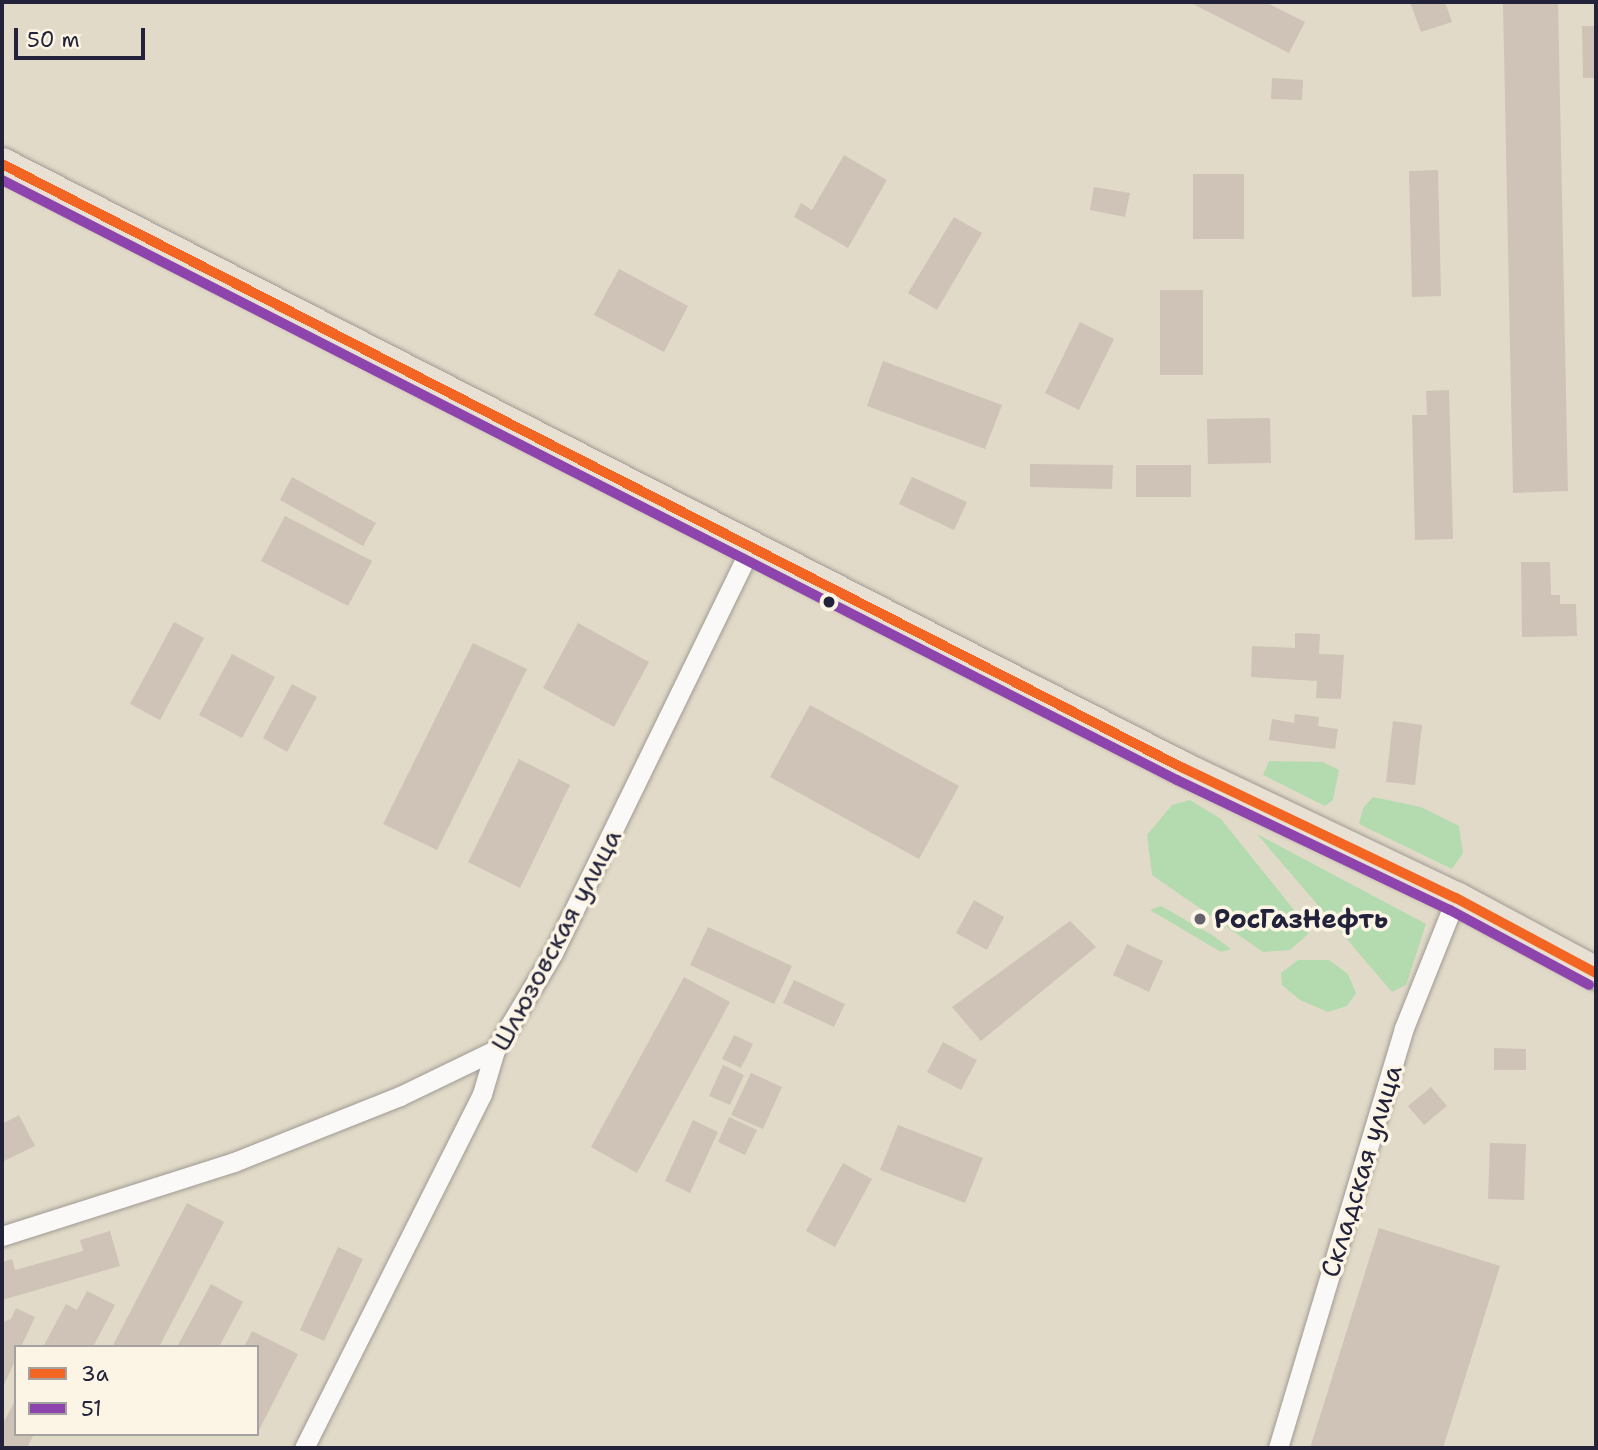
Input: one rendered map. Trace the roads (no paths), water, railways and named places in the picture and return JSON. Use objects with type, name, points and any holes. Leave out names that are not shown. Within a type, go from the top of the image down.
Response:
[{"type":"main road","points":[[2,164],[752,545],[1183,768],[1456,898],[1596,973]]},
{"type":"street","name":"Шлюзовская улица","points":[[304,1448],[482,1094],[495,1050],[553,953],[752,545]]},
{"type":"street","name":"Складская улица","points":[[1278,1448],[1404,1028],[1456,898]]},
{"type":"street","points":[[2,1236],[234,1162],[400,1096],[495,1050]]},
{"type":"place","name":"РосГазНефть","points":[[1200,919]]}]
